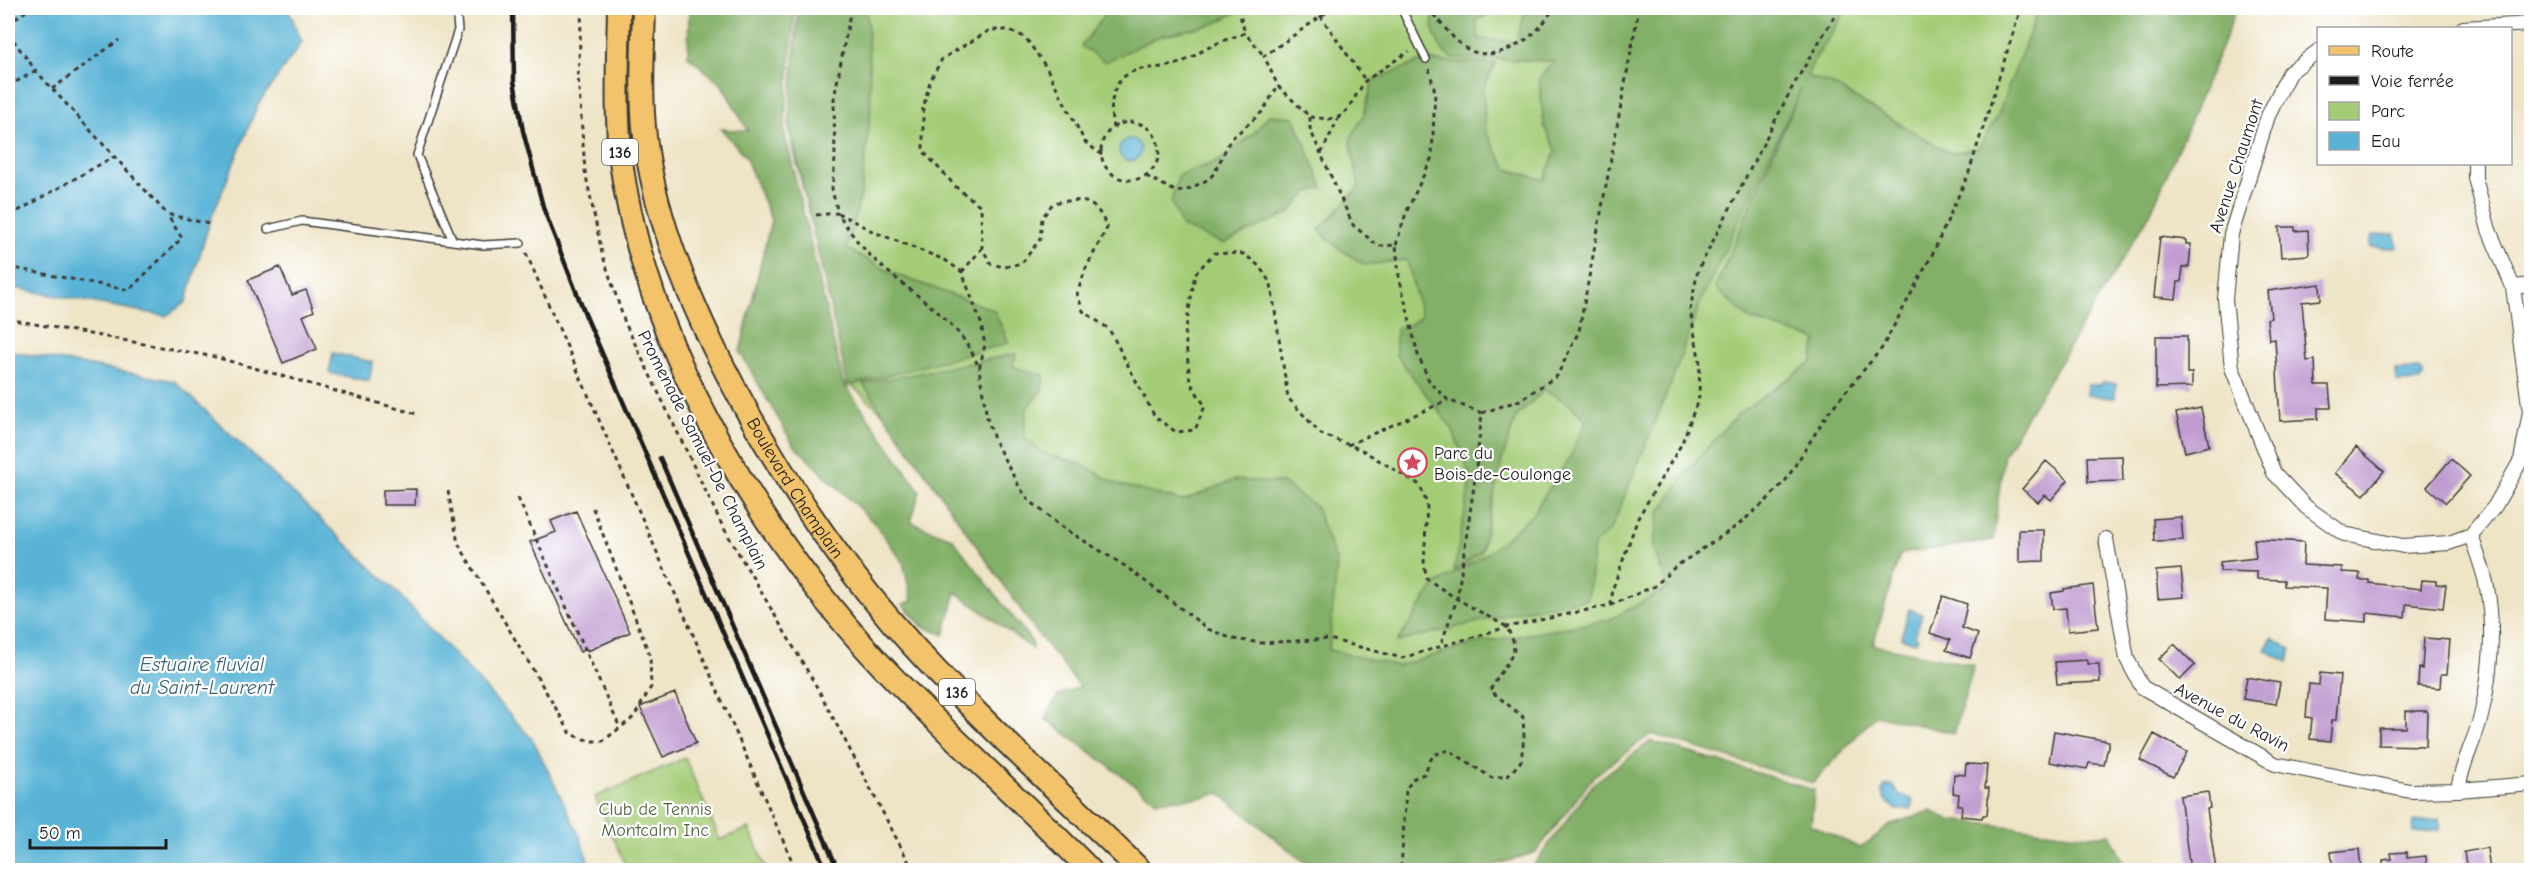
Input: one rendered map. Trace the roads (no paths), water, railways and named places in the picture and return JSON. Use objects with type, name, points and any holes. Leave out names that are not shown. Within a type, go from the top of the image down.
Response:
[{"type":"main road","name":"136","points":[[619,8],[617,96],[619,142],[632,220],[651,292],[678,358],[720,441],[773,527],[799,564],[879,662],[936,723],[1090,870]]},
{"type":"main road","name":"Boulevard Champlain","points":[[644,8],[645,136],[663,222],[703,323],[764,442],[842,559],[891,621],[954,688],[1140,870]]},
{"type":"street","points":[[2491,27],[2532,24]]},
{"type":"street","name":"Avenue Chaumont","points":[[2317,52],[2289,73],[2268,116],[2231,234],[2225,299],[2232,368],[2274,472],[2306,507],[2344,534],[2403,546],[2449,543],[2471,535]]},
{"type":"street","points":[[2458,790],[2460,774],[2480,718],[2490,663],[2492,624],[2487,586],[2471,535],[2495,506],[2521,460],[2530,412],[2513,287],[2489,230],[2475,178],[2475,165]]},
{"type":"street","points":[[2513,287],[2532,285]]},
{"type":"street","name":"Avenue du Ravin","points":[[2106,539],[2127,659],[2142,687],[2275,764],[2410,791],[2532,784]]},
{"type":"lane","points":[[453,241],[417,155],[458,30],[456,8]]},
{"type":"lane","points":[[1401,8],[1426,59]]},
{"type":"lane","points":[[268,230],[302,221],[483,245],[522,243]]},
{"type":"water","points":[[8,8],[288,8],[302,42],[258,104],[209,224],[186,302],[166,316],[8,287]]},
{"type":"water","points":[[1126,139],[1134,139],[1141,146],[1141,154],[1134,161],[1126,161],[1119,154],[1119,146]]},
{"type":"water","points":[[2395,234],[2396,248],[2370,247],[2372,235]]},
{"type":"water","name":"Estuaire fluvial du Saint-Laurent","points":[[8,351],[174,381],[392,587],[533,740],[580,836],[591,870],[8,870]]},
{"type":"water","points":[[333,353],[373,362],[369,381],[329,373]]},
{"type":"water","points":[[2420,369],[2423,378],[2420,378],[2420,381],[2397,382],[2396,370]]},
{"type":"water","points":[[2103,382],[2116,384],[2115,398],[2086,395],[2087,385],[2100,385]]},
{"type":"water","points":[[1909,609],[1922,614],[1915,636],[1918,638],[1916,642],[1901,638]]},
{"type":"water","points":[[2272,638],[2291,649],[2288,662],[2265,650]]},
{"type":"water","points":[[1892,785],[1900,795],[1912,799],[1911,809],[1897,810],[1885,800],[1882,791],[1885,786]]},
{"type":"water","points":[[2440,819],[2440,830],[2414,833],[2413,822]]},
{"type":"railway","points":[[513,8],[514,81],[523,131],[544,210],[585,314],[826,870]]},
{"type":"railway","points":[[660,458],[838,870]]},
{"type":"place","name":"Parc du Bois-de-Coulonge","points":[[1413,463]]},
{"type":"park label","name":"Club de Tennis Montcalm Inc","points":[[655,819]]}]
